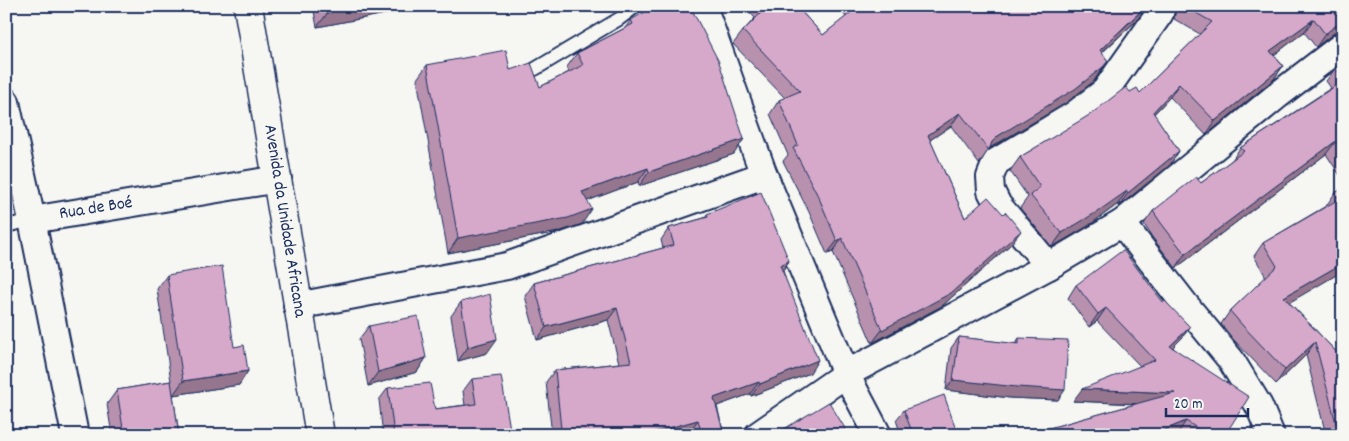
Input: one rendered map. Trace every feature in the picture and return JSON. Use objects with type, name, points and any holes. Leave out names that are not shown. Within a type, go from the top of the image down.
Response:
[{"type":"street","name":"Avenida da Unidade Africana","points":[[248,6],[320,435]]},
{"type":"street","points":[[703,6],[764,175],[846,374],[878,435]]},
{"type":"street","points":[[1049,266],[998,205],[991,191],[990,177],[992,170],[996,162],[1074,115],[1105,91],[1160,13],[1162,6]]},
{"type":"street","points":[[758,435],[846,374],[1049,266],[1122,223],[1278,94],[1343,45]]},
{"type":"street","points":[[6,102],[32,220],[75,435]]},
{"type":"street","points":[[297,306],[507,266],[764,175]]},
{"type":"street","name":"Rua de Boé","points":[[32,220],[278,179]]},
{"type":"street","points":[[1122,223],[1231,360],[1259,406],[1271,435]]},
{"type":"lane","points":[[535,69],[618,19],[636,6]]},
{"type":"lane","points":[[6,226],[32,220]]},
{"type":"building","points":[[328,6],[354,6],[329,11]]},
{"type":"building","points":[[655,6],[690,6],[719,62],[744,139],[649,172],[648,168],[582,192],[592,209],[568,218],[458,238],[427,65],[506,50],[510,70],[531,63],[540,87],[583,65],[577,53],[633,24],[631,20]]},
{"type":"building","points":[[766,6],[796,6],[823,35],[857,6],[1146,6],[1100,50],[1108,61],[1103,67],[1075,89],[998,136],[992,142],[989,150],[960,113],[928,135],[965,218],[988,197],[1003,214],[1005,212],[1021,231],[951,293],[882,330],[842,238],[837,241],[819,198],[793,148],[798,145],[779,100],[800,91],[743,31]]},
{"type":"building","points":[[1184,6],[1343,6],[1343,20],[1325,34],[1314,19],[1270,51],[1283,66],[1215,121],[1179,84],[1153,112],[1179,151],[1128,193],[1127,191],[1062,233],[1030,195],[1040,187],[1020,157],[1091,114],[1126,87],[1130,92],[1137,88],[1140,93],[1212,22]]},
{"type":"building","points":[[1343,62],[1343,78],[1335,67]]},
{"type":"building","points":[[1343,81],[1343,152],[1336,141],[1185,254],[1153,211],[1196,177],[1201,183],[1244,151],[1240,148]]},
{"type":"building","points":[[1343,188],[1343,263],[1284,297],[1343,359],[1343,430],[1336,423],[1315,342],[1285,370],[1230,311],[1277,266],[1263,243],[1339,199],[1335,193]]},
{"type":"building","points":[[761,192],[789,261],[780,265],[818,360],[760,384],[759,382],[714,398],[723,435],[702,435],[698,420],[643,435],[558,435],[556,430],[561,429],[555,370],[631,362],[617,308],[546,327],[534,283],[674,245],[669,228],[708,217],[707,214]]},
{"type":"building","points":[[1123,250],[1163,302],[1165,301],[1190,327],[1170,346],[1249,397],[1225,435],[1204,435],[1203,432],[1186,421],[1152,435],[1036,435],[1035,432],[1175,393],[1082,389],[1155,360],[1106,308],[1098,314],[1076,285]]},
{"type":"building","points":[[222,266],[234,347],[244,345],[248,371],[183,381],[167,275]]},
{"type":"building","points":[[490,294],[497,339],[468,347],[461,302]]},
{"type":"building","points":[[418,316],[426,358],[378,372],[369,326]]},
{"type":"building","points":[[959,337],[1019,344],[1019,338],[1068,340],[1065,390],[953,380]]},
{"type":"building","points":[[501,376],[511,435],[394,435],[388,388],[430,383],[435,409],[476,404],[472,379]]},
{"type":"building","points":[[171,381],[179,435],[124,435],[117,390]]},
{"type":"building","points":[[944,395],[958,435],[913,435],[904,410]]},
{"type":"building","points":[[829,402],[849,435],[774,435]]}]
